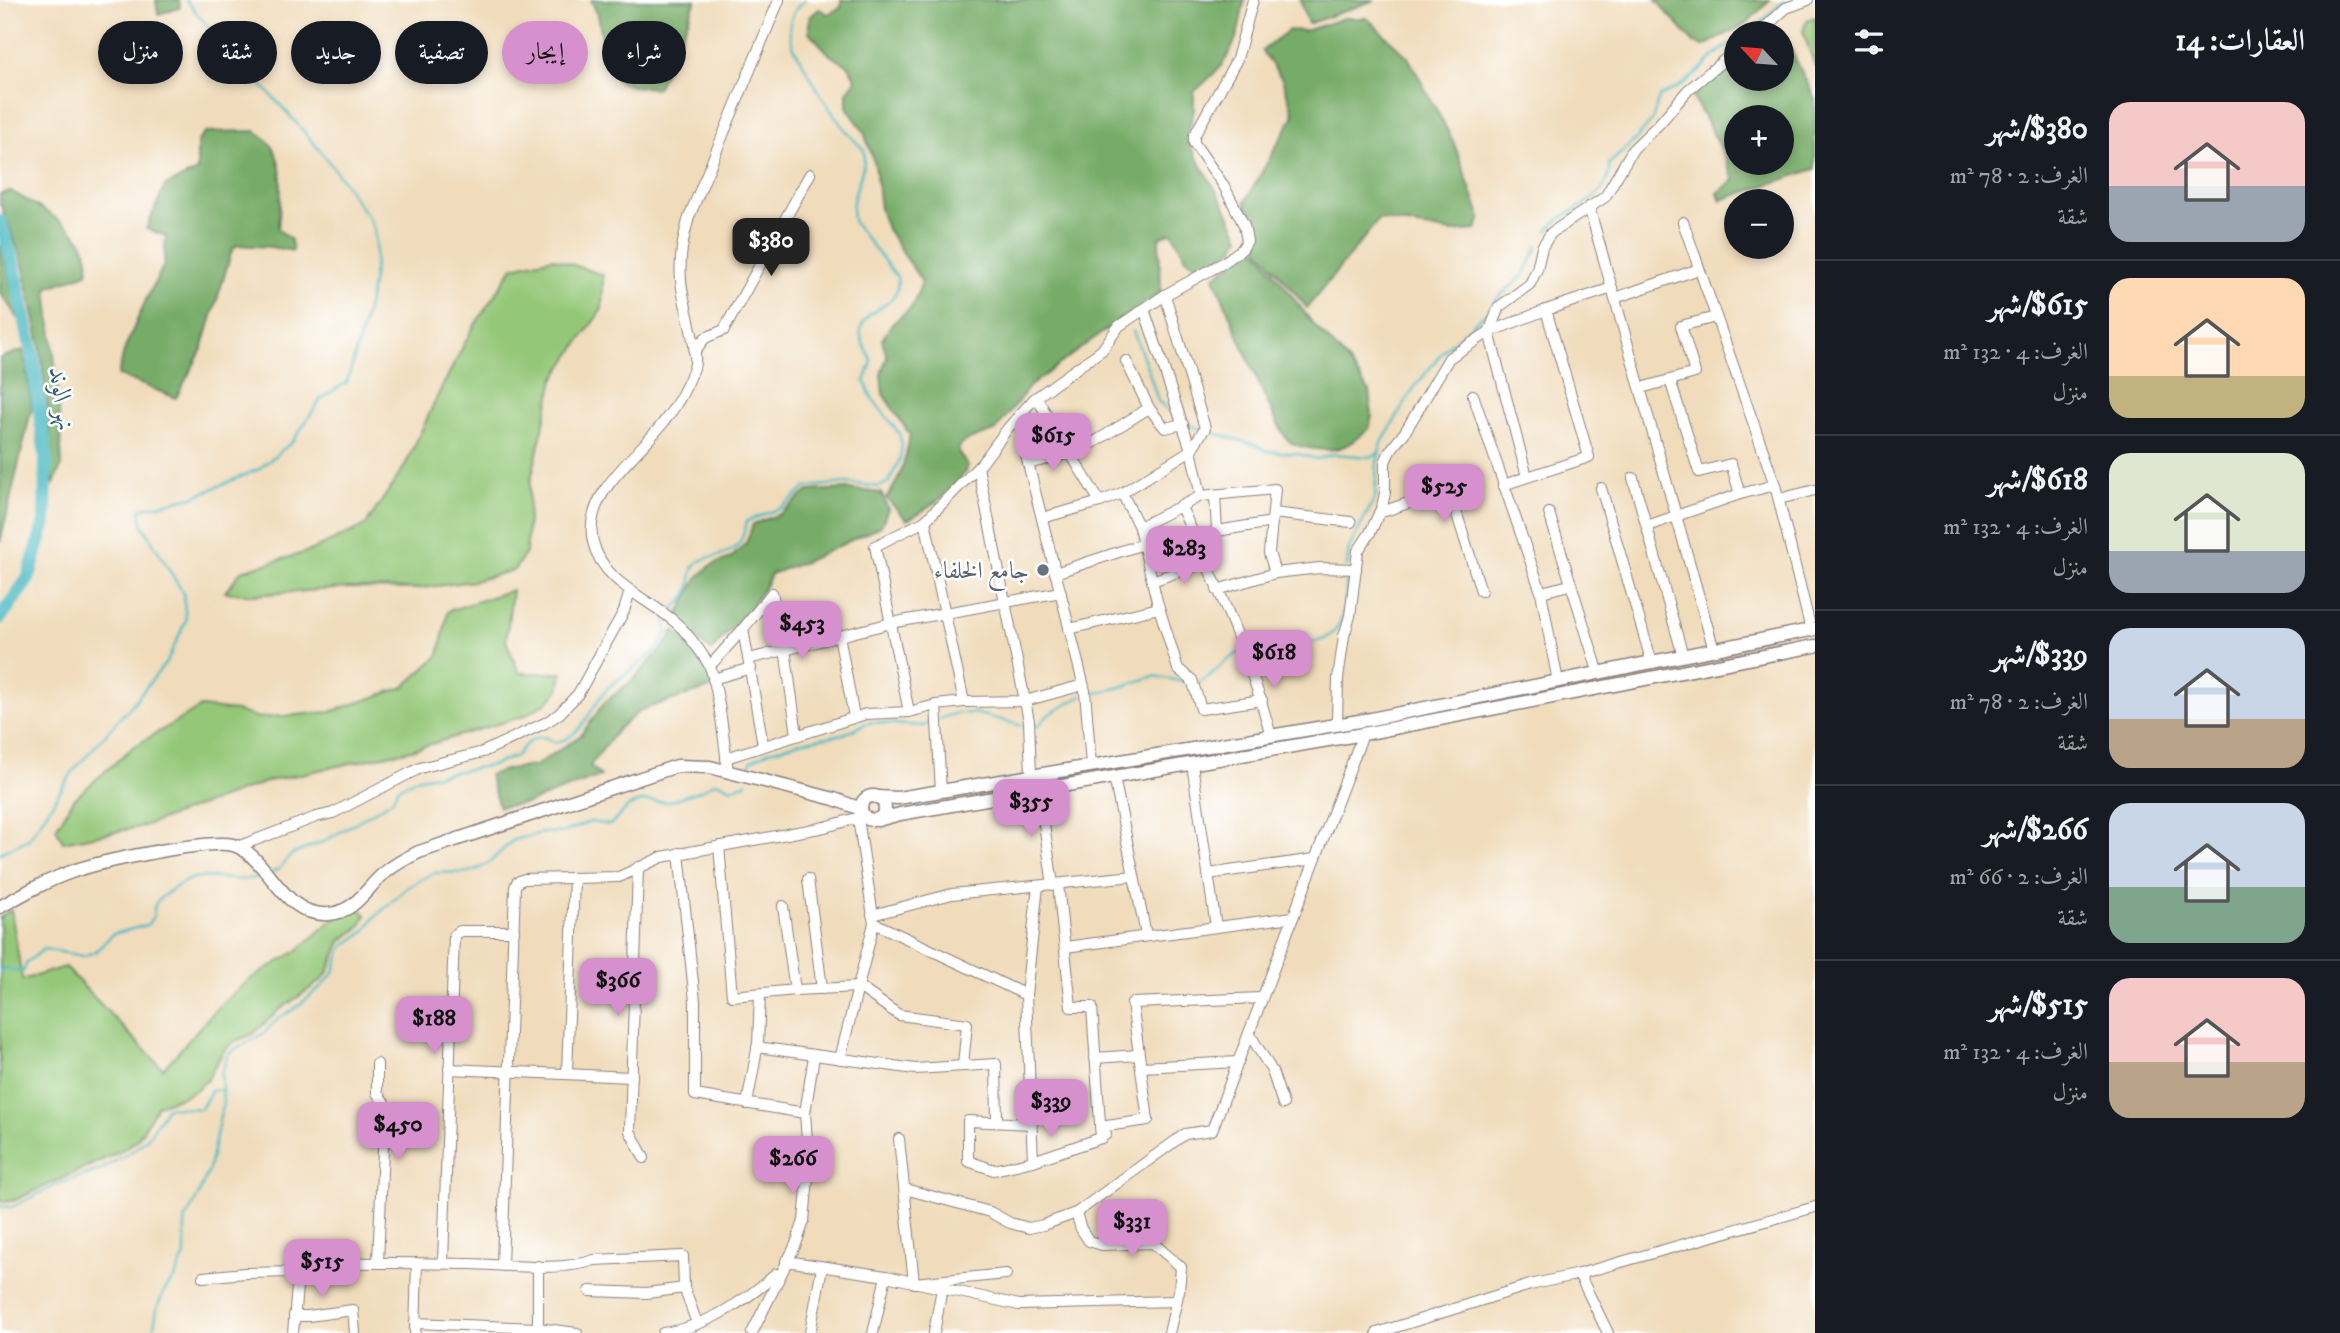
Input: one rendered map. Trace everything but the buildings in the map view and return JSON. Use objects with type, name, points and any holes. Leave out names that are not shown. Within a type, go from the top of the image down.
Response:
[{"type":"main road","points":[[834,799],[898,798],[1271,736],[1562,681],[1813,629]]},
{"type":"main road","points":[[0,907],[36,886],[74,870],[148,854],[210,845],[233,845],[247,852],[300,907],[320,914],[334,913],[352,906],[388,870],[419,852],[670,768],[702,765],[834,799],[870,820],[877,820],[1363,734],[1815,646]]},
{"type":"main road","points":[[1591,691],[1585,684],[1594,674]]},
{"type":"main road","points":[[1562,681],[1570,686],[1567,694]]},
{"type":"main road","points":[[1247,740],[1245,749],[1249,755]]},
{"type":"main road","points":[[1228,743],[1232,751],[1231,758]]},
{"type":"main road","points":[[861,814],[863,802],[873,797],[883,801],[885,808],[883,815],[877,820]]},
{"type":"street","points":[[732,773],[726,758],[710,666],[675,622],[631,591],[603,564],[593,541],[593,527],[603,492],[669,413],[695,365],[681,282],[680,255],[684,236],[689,217],[779,0]]},
{"type":"street","points":[[909,712],[875,546],[925,522],[978,467],[1036,397],[1102,350],[1119,326],[1242,249],[1247,241],[1244,225],[1224,187],[1194,143],[1194,136],[1237,59],[1253,0]]},
{"type":"street","points":[[1772,21],[1786,8],[1808,0]]},
{"type":"street","points":[[1527,477],[1489,332],[1499,307],[1530,284],[1542,247],[1551,233],[1605,197],[1633,149],[1688,90],[1724,60]]},
{"type":"street","points":[[694,352],[705,338],[724,330],[810,174]]},
{"type":"street","points":[[1589,207],[1714,650]]},
{"type":"street","points":[[1683,222],[1775,485],[1813,629]]},
{"type":"street","points":[[1337,724],[1338,678],[1350,616],[1351,569],[1379,513],[1385,493],[1385,462],[1390,451],[1405,432],[1450,358],[1489,332],[1546,310],[1699,269]]},
{"type":"street","points":[[1042,518],[1122,493],[1191,450],[1203,432],[1165,295]]},
{"type":"street","points":[[1144,309],[1191,450],[1201,496]]},
{"type":"street","points":[[1503,485],[1589,457],[1546,310]]},
{"type":"street","points":[[1641,388],[1695,373],[1681,327],[1716,317]]},
{"type":"street","points":[[1126,361],[1149,408],[1165,428],[1182,424]]},
{"type":"street","points":[[1671,380],[1699,472],[1731,464],[1740,494]]},
{"type":"street","points":[[1473,395],[1541,592],[1562,681]]},
{"type":"street","points":[[1036,397],[1100,502]]},
{"type":"street","points":[[1028,464],[1071,454],[1149,408]]},
{"type":"street","points":[[1023,443],[1085,692],[1091,765]]},
{"type":"street","points":[[978,467],[1025,701],[1031,775]]},
{"type":"street","points":[[1633,478],[1683,656]]},
{"type":"street","points":[[1647,526],[1740,494],[1775,485]]},
{"type":"street","points":[[1601,488],[1652,663]]},
{"type":"street","points":[[1139,527],[1201,496],[1275,489],[1269,554],[1275,573]]},
{"type":"street","points":[[1379,513],[1449,489],[1481,591]]},
{"type":"street","points":[[1779,499],[1815,490]]},
{"type":"street","points":[[1122,493],[1139,527],[1159,608],[1178,669],[1193,684],[1201,709],[1262,700]]},
{"type":"street","points":[[1215,496],[1217,531]]},
{"type":"street","points":[[1181,507],[1244,651],[1262,700],[1271,736]]},
{"type":"street","points":[[1549,513],[1594,674]]},
{"type":"street","points":[[1195,539],[1272,517],[1351,522]]},
{"type":"street","points":[[925,522],[964,702]]},
{"type":"street","points":[[1055,573],[1143,544]]},
{"type":"street","points":[[1152,580],[1205,562]]},
{"type":"street","points":[[1217,590],[1275,573],[1351,569]]},
{"type":"street","points":[[1541,592],[1570,585]]},
{"type":"street","points":[[237,848],[333,813],[420,768],[482,752],[545,723],[578,694],[624,611],[631,591]]},
{"type":"street","points":[[713,679],[785,649],[839,635],[1061,592]]},
{"type":"street","points":[[710,666],[772,593],[785,649],[797,735]]},
{"type":"street","points":[[1069,629],[1159,608]]},
{"type":"street","points":[[744,629],[763,746]]},
{"type":"street","points":[[839,635],[854,717]]},
{"type":"street","points":[[726,758],[866,714],[909,712],[964,702],[1025,701],[1085,692]]},
{"type":"street","points":[[936,705],[941,791]]},
{"type":"street","points":[[905,1189],[990,1212],[1010,1223],[1029,1228],[1076,1213],[1185,1134],[1212,1130],[1363,734]]},
{"type":"street","points":[[1192,764],[1216,927]]},
{"type":"street","points":[[1114,777],[1146,936]]},
{"type":"street","points":[[1040,790],[1056,884],[1071,1007],[1092,1007],[1101,1138]]},
{"type":"street","points":[[502,1265],[517,882],[524,879],[620,877],[662,857],[825,827],[861,814],[873,919],[840,1059]]},
{"type":"street","points":[[719,846],[732,996],[859,987],[899,1015],[967,1024],[964,1065]]},
{"type":"street","points":[[679,853],[695,1001],[695,1095],[805,1113]]},
{"type":"street","points":[[1209,874],[1315,859]]},
{"type":"street","points":[[638,867],[630,1131],[644,1158]]},
{"type":"street","points":[[873,919],[952,894],[1134,876]]},
{"type":"street","points":[[567,1074],[574,878]]},
{"type":"street","points":[[808,879],[822,989]]},
{"type":"street","points":[[1033,1161],[1026,995],[1038,886]]},
{"type":"street","points":[[783,906],[795,990]]},
{"type":"street","points":[[1065,947],[1293,917]]},
{"type":"street","points":[[873,919],[1026,995]]},
{"type":"street","points":[[443,1264],[454,935],[460,931],[514,930]]},
{"type":"street","points":[[747,1104],[757,1047],[760,994]]},
{"type":"street","points":[[1100,1127],[1148,1120],[1132,1003],[1262,998]]},
{"type":"street","points":[[1249,1033],[1272,1071],[1283,1104]]},
{"type":"street","points":[[757,1047],[915,1069],[996,1063],[997,1122]]},
{"type":"street","points":[[1095,1058],[1139,1055]]},
{"type":"street","points":[[752,1333],[802,1231],[807,1210],[809,1167],[805,1113],[814,1056]]},
{"type":"street","points":[[1140,1067],[1238,1062]]},
{"type":"street","points":[[377,1064],[377,1093],[385,1104],[378,1261]]},
{"type":"street","points":[[449,1069],[632,1077]]},
{"type":"street","points":[[1032,1124],[968,1121],[968,1161],[994,1170],[1033,1161],[1101,1138],[1116,1124]]},
{"type":"street","points":[[899,1139],[915,1283]]},
{"type":"street","points":[[1377,1333],[1530,1285],[1579,1274],[1815,1207]]},
{"type":"street","points":[[1076,1213],[1089,1241],[1095,1244],[1153,1243],[1181,1267],[1177,1301],[1169,1333]]},
{"type":"street","points":[[293,1333],[299,1263],[378,1261],[538,1266],[594,1260],[683,1256],[684,1287],[697,1323]]},
{"type":"street","points":[[416,1263],[415,1328],[577,1333]]},
{"type":"street","points":[[663,1333],[697,1323],[746,1297],[784,1265],[886,1276],[1019,1305],[1177,1301]]},
{"type":"street","points":[[538,1266],[538,1330]]},
{"type":"street","points":[[810,1333],[822,1267]]},
{"type":"street","points":[[203,1277],[298,1272]]},
{"type":"street","points":[[915,1283],[1006,1274]]},
{"type":"street","points":[[1579,1274],[1608,1333]]},
{"type":"street","points":[[873,1333],[886,1276]]},
{"type":"street","points":[[590,1291],[648,1293],[684,1287]]},
{"type":"street","points":[[934,1333],[942,1287]]},
{"type":"street","points":[[294,1316],[352,1310],[355,1333]]},
{"type":"green space","points":[[156,0],[179,0],[180,8],[158,14]]},
{"type":"green space","points":[[591,0],[696,0],[686,25],[686,21],[602,21],[602,38],[598,15]]},
{"type":"green space","points":[[841,0],[1245,0],[1236,39],[1228,56],[1217,71],[1194,92],[1194,110],[1186,139],[1240,237],[1234,248],[1201,269],[1186,258],[1172,232],[1159,238],[1161,292],[1030,386],[995,431],[960,445],[958,452],[968,466],[963,474],[942,497],[907,520],[886,498],[896,484],[910,435],[883,394],[881,374],[887,357],[882,340],[891,325],[912,307],[922,282],[887,229],[880,209],[875,165],[864,132],[847,107],[847,92],[856,80],[849,66],[831,56],[809,32],[809,18],[819,9],[828,14],[841,8]]},
{"type":"green space","points":[[1300,0],[1375,0],[1308,24]]},
{"type":"green space","points":[[1656,0],[1770,0],[1749,21],[1724,21],[1724,36],[1704,46],[1694,43]]},
{"type":"green space","points":[[1815,17],[1815,67],[1803,31],[1807,20]]},
{"type":"green space","points":[[1344,18],[1367,18],[1408,57],[1453,141],[1481,218],[1476,230],[1451,232],[1379,219],[1307,308],[1259,249],[1245,202],[1294,115],[1282,79],[1262,51],[1289,30],[1305,31]]},
{"type":"green space","points":[[1794,56],[1815,99],[1815,169],[1754,189],[1724,189],[1724,199],[1721,200],[1718,193],[1734,180],[1732,175],[1794,175],[1794,105],[1724,105],[1724,155],[1692,96],[1724,68],[1724,91],[1794,91]]},
{"type":"green space","points":[[626,84],[659,84],[657,88]]},
{"type":"green space","points":[[255,131],[274,150],[279,162],[281,188],[278,229],[291,240],[293,251],[237,245],[232,250],[202,349],[176,398],[118,375],[125,348],[164,265],[166,236],[146,229],[165,186],[197,171],[197,142],[206,132]]},
{"type":"green space","points":[[11,191],[64,224],[84,246],[88,259],[87,273],[47,288],[62,464],[54,484],[49,468],[50,425],[40,345],[22,260],[0,203],[0,194]]},
{"type":"green space","points":[[0,242],[3,252],[21,322],[0,293]]},
{"type":"green space","points":[[1254,246],[1369,391],[1372,416],[1369,429],[1345,446],[1337,449],[1316,449],[1290,442],[1283,434],[1263,392],[1214,277]]},
{"type":"green space","points":[[553,258],[603,275],[602,309],[554,379],[530,484],[526,553],[514,570],[474,581],[414,589],[347,588],[252,595],[225,592],[241,571],[310,551],[365,526],[405,466],[471,331],[513,267]]},
{"type":"green space","points":[[23,350],[32,407],[0,543],[0,358]]},
{"type":"green space","points":[[848,489],[881,493],[888,509],[881,526],[807,561],[771,574],[752,605],[711,651],[692,635],[679,613],[697,578],[711,565],[731,558],[746,543],[753,524],[780,514],[808,491]]},
{"type":"green space","points":[[512,590],[506,641],[519,673],[562,673],[559,690],[546,703],[524,716],[411,750],[269,781],[144,826],[63,842],[56,828],[74,799],[133,747],[201,707],[236,711],[259,718],[330,712],[404,687],[439,655],[448,611]]},
{"type":"green space","points":[[674,630],[700,657],[714,687],[641,710],[618,729],[590,766],[601,776],[528,803],[499,807],[489,775],[508,769],[535,766],[581,735],[604,703],[634,679],[667,643]]},
{"type":"green space","points":[[360,909],[366,915],[360,927],[341,941],[322,980],[278,1011],[253,1034],[235,1041],[224,1050],[207,1080],[198,1088],[187,1095],[158,1105],[137,1140],[117,1153],[13,1201],[0,1201],[0,917],[11,910],[22,980],[65,967],[163,1069],[215,1010],[249,980],[298,950],[332,920]]},
{"type":"waterway","points":[[0,853],[29,839],[74,770],[168,660],[186,620],[183,593],[142,524],[140,509],[193,497],[259,469],[293,441],[321,399],[347,382],[368,306],[376,246],[369,218],[316,146],[186,0]]},
{"type":"waterway","points":[[668,614],[687,593],[697,563],[733,549],[741,541],[747,521],[781,508],[807,487],[847,483],[879,487],[889,482],[900,459],[902,444],[899,433],[871,397],[865,381],[872,362],[861,334],[864,322],[869,316],[895,295],[897,277],[854,223],[854,195],[863,169],[864,150],[832,111],[792,42],[791,19],[795,10],[805,0]]},
{"type":"waterway","points":[[1762,21],[1785,0]]},
{"type":"waterway","points":[[1547,231],[1565,215],[1587,203],[1604,187],[1609,164],[1652,121],[1659,97],[1688,80],[1724,49]]},
{"type":"waterway","name":"نهر الوند","points":[[0,221],[12,259],[32,352],[46,457],[45,522],[28,579],[0,618]]},
{"type":"waterway","points":[[1347,566],[1349,548],[1375,498],[1381,444],[1414,388],[1444,350],[1524,275],[1538,246]]},
{"type":"waterway","points":[[1133,331],[1158,401],[1175,416]]},
{"type":"waterway","points":[[1187,423],[1200,429]]},
{"type":"waterway","points":[[1206,431],[1256,445],[1267,451],[1317,459],[1333,454],[1370,457],[1379,453]]},
{"type":"waterway","points":[[1197,683],[1235,655],[1254,647],[1277,643],[1308,643],[1327,638],[1334,632],[1342,616],[1347,573]]},
{"type":"waterway","points":[[271,872],[278,870],[291,855],[323,842],[380,808],[392,800],[398,788],[415,779],[493,765],[516,756],[535,738],[545,737],[556,743],[566,739],[581,727],[608,688],[656,650],[667,630],[665,620]]},
{"type":"waterway","points":[[1088,695],[1154,676],[1190,683]]},
{"type":"waterway","points":[[1032,726],[1038,726],[1048,715],[1082,696]]},
{"type":"waterway","points":[[940,719],[972,713],[1025,726]]},
{"type":"waterway","points":[[748,772],[751,761],[767,752],[800,742],[844,734],[869,722],[922,726],[934,722]]},
{"type":"waterway","points":[[153,1333],[157,1308],[185,1255],[185,1220],[209,1169],[223,1102],[221,1074],[228,1053],[264,1033],[278,1018],[293,1010],[322,986],[334,972],[345,945],[365,931],[373,919],[408,887],[433,873],[469,872],[480,868],[513,840],[542,833],[564,832],[590,822],[610,825],[629,806],[643,801],[667,802],[702,790],[716,782],[732,788],[746,782]]},
{"type":"waterway","points":[[0,972],[3,968],[23,972],[27,962],[44,949],[83,956],[95,952],[113,934],[147,925],[154,916],[158,901],[190,879],[248,879],[265,875]]},
{"type":"waterway","points":[[0,1206],[12,1207],[61,1183],[100,1170],[147,1139],[167,1107],[201,1109],[212,1090],[222,1090]]},
{"type":"place","name":"جامع الخلفاء","points":[[1043,570]]}]
